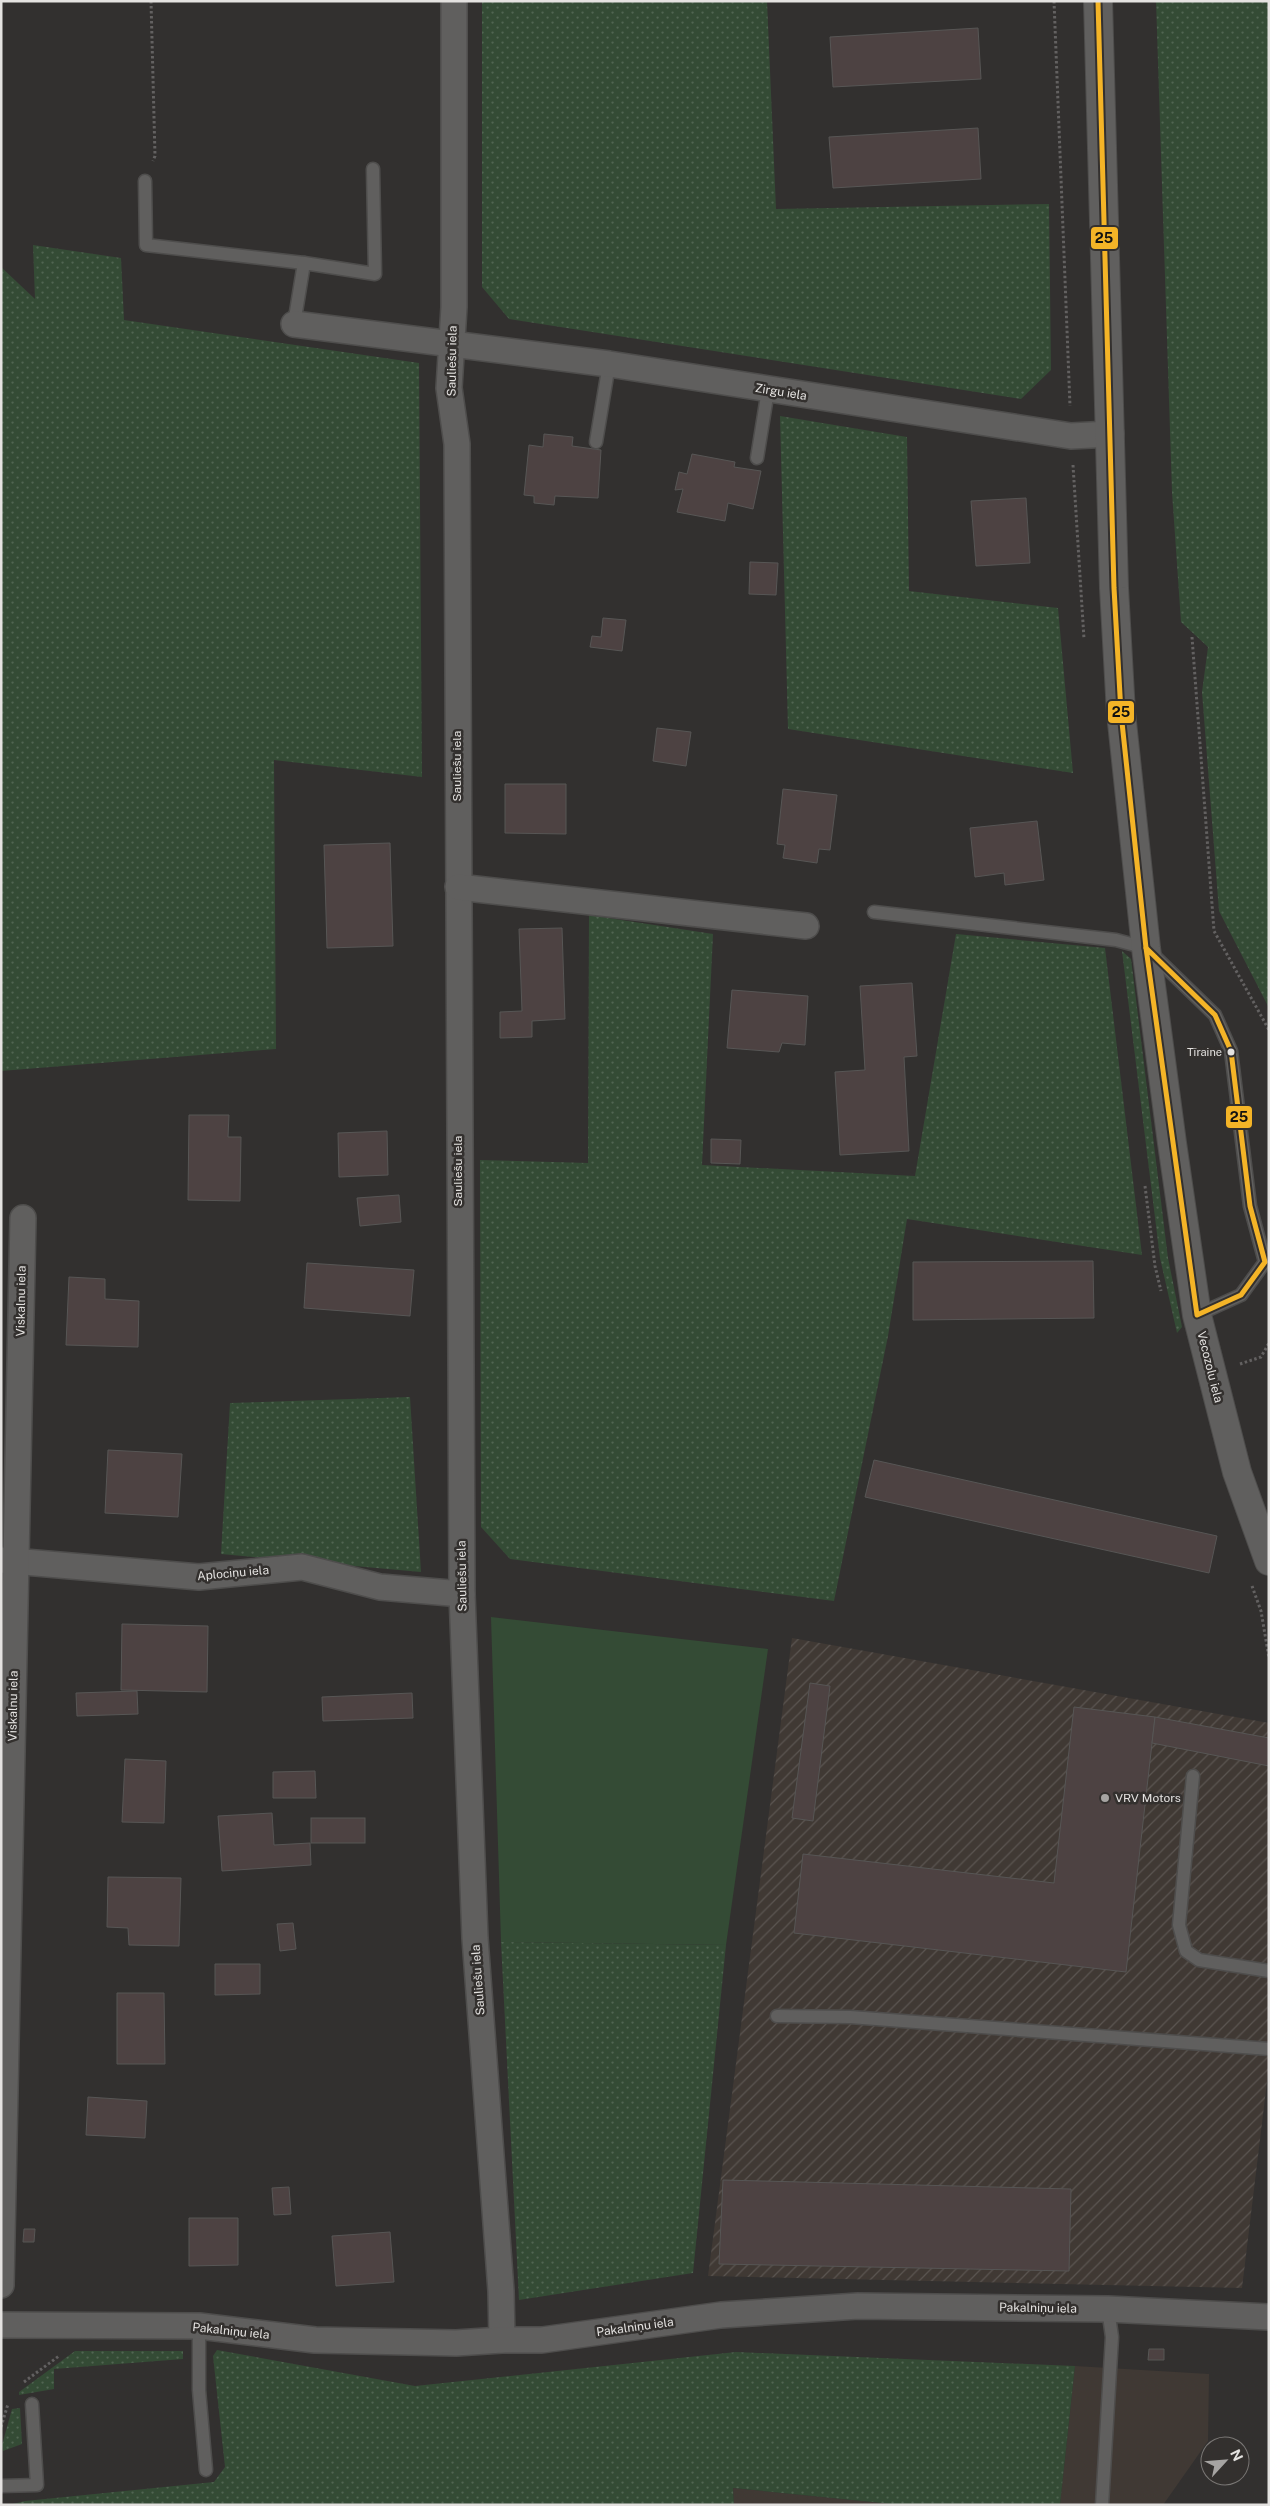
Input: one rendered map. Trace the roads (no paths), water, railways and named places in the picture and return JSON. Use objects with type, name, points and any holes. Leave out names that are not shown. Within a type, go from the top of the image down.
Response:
[{"type":"street","name":"Sauliešu iela","points":[[454,1],[454,307],[450,388],[457,454],[462,1594],[475,1938],[501,2291],[502,2340]]},
{"type":"street","name":"Vecozolu iela","points":[[1098,1],[1114,588],[1121,713],[1146,948],[1197,1315],[1236,1472],[1269,1562]]},
{"type":"street","name":"Zirgu iela","points":[[294,324],[609,364],[1071,436],[1111,434]]},
{"type":"street","points":[[458,887],[806,926]]},
{"type":"street","name":"Viskalnu iela","points":[[1,2285],[9,1561],[23,1218]]},
{"type":"street","name":"Aplociņu iela","points":[[9,1561],[199,1577],[302,1567],[380,1587],[462,1594]]},
{"type":"street","name":"Pakalniņu iela","points":[[1,2325],[199,2326],[315,2340],[456,2343],[542,2340],[721,2314],[858,2306],[1108,2309],[1269,2317]]},
{"type":"lane","points":[[145,180],[146,245],[304,263],[375,274],[373,169]]},
{"type":"lane","points":[[294,324],[304,263]]},
{"type":"lane","points":[[596,442],[609,364]]},
{"type":"lane","points":[[757,458],[768,390]]},
{"type":"lane","points":[[874,912],[1116,940],[1146,948],[1215,1015],[1231,1051],[1250,1206],[1265,1262],[1241,1295],[1197,1315]]},
{"type":"lane","points":[[1193,1776],[1179,1925],[1186,1951],[1199,1960],[1269,1970]]},
{"type":"lane","points":[[778,2016],[850,2017],[1269,2050]]},
{"type":"lane","points":[[1102,2505],[1112,2337],[1108,2309]]},
{"type":"lane","points":[[199,2326],[199,2390],[206,2470]]},
{"type":"lane","points":[[1,2486],[37,2485],[32,2404]]},
{"type":"place","name":"Tīraine","points":[[1231,1052]]},
{"type":"place","name":"VRV Motors","points":[[1105,1798]]}]
